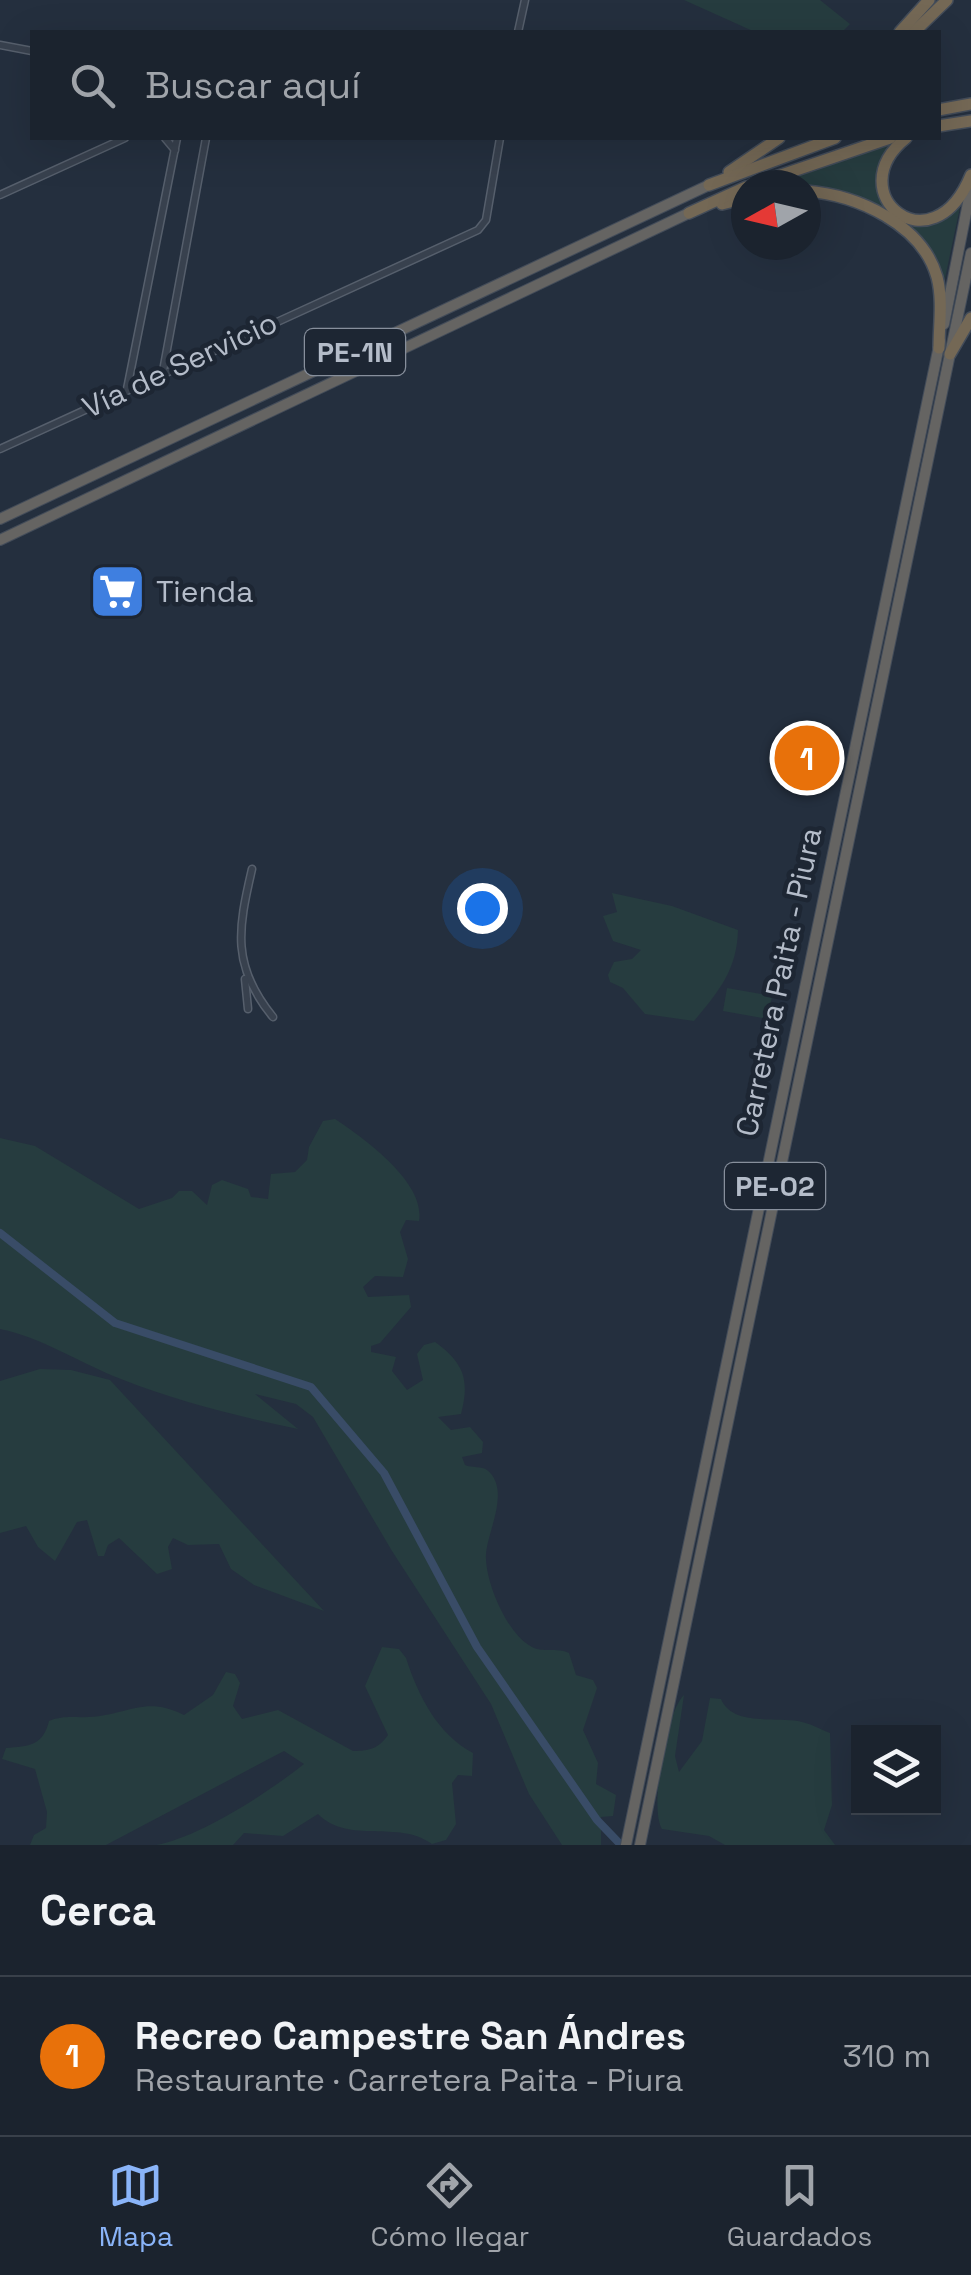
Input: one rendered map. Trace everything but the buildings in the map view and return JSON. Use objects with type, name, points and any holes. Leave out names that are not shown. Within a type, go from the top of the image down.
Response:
[{"type":"highway","points":[[902,30],[929,0]]},
{"type":"highway","points":[[916,30],[947,0]]},
{"type":"highway","points":[[941,109],[971,104]]},
{"type":"highway","points":[[941,126],[971,121]]},
{"type":"highway","points":[[709,185],[775,140]]},
{"type":"highway","name":"PE-1N","points":[[0,519],[709,185],[829,140]]},
{"type":"highway","name":"PE-1N","points":[[796,170],[884,140]]},
{"type":"highway","points":[[904,140],[886,159],[881,180],[887,201],[902,215],[921,221],[942,217],[960,201],[971,176]]},
{"type":"highway","name":"Carretera Paita - Piura","points":[[640,1843],[944,351],[971,188]]},
{"type":"highway","name":"PE-1N","points":[[0,540],[731,194]]},
{"type":"highway","points":[[821,196],[870,208],[919,245],[940,291],[944,351]]},
{"type":"highway","points":[[690,213],[731,202]]},
{"type":"highway","name":"Carretera Paita - Piura","points":[[627,1840],[944,351],[971,253]]},
{"type":"highway","points":[[944,351],[971,318]]},
{"type":"highway","points":[[372,344],[380,360]]},
{"type":"street","points":[[518,30],[525,0]]},
{"type":"street","points":[[0,44],[30,51]]},
{"type":"street","points":[[0,194],[122,140]]},
{"type":"street","points":[[167,140],[175,150]]},
{"type":"street","points":[[126,389],[178,140]]},
{"type":"street","points":[[163,372],[206,140]]},
{"type":"street","name":"Vía de Servicio","points":[[0,449],[469,234],[486,220],[500,140]]},
{"type":"street","points":[[248,1009],[239,917],[252,869]]},
{"type":"street","points":[[245,968],[254,992],[273,1017]]},
{"type":"green space","points":[[684,0],[820,0],[850,24],[844,30],[751,30]]},
{"type":"green space","points":[[894,143],[881,160],[876,177],[879,195],[889,214],[821,190],[821,170],[816,170]]},
{"type":"green space","points":[[960,207],[943,288],[901,221],[936,224]]},
{"type":"green space","points":[[612,893],[672,906],[738,930],[730,968],[719,990],[694,1021],[645,1014],[623,988],[610,982],[608,975],[614,962],[632,959],[641,950],[613,941],[603,916],[617,912]]},
{"type":"green space","points":[[727,988],[772,996],[768,1019],[723,1011]]},
{"type":"green space","points":[[335,1119],[391,1163],[419,1207],[419,1221],[406,1220],[400,1232],[408,1259],[403,1277],[375,1276],[363,1287],[368,1297],[409,1295],[411,1307],[380,1343],[371,1346],[371,1352],[396,1357],[392,1371],[407,1390],[423,1380],[417,1354],[424,1345],[435,1342],[453,1357],[464,1382],[461,1414],[438,1417],[451,1430],[470,1427],[483,1442],[482,1453],[462,1457],[465,1465],[487,1470],[498,1490],[486,1559],[495,1596],[507,1621],[523,1641],[536,1649],[569,1653],[576,1675],[593,1680],[597,1688],[583,1730],[598,1763],[596,1784],[616,1795],[613,1816],[601,1817],[601,1845],[562,1845],[529,1794],[491,1704],[392,1551],[313,1417],[296,1404],[255,1394],[298,1429],[208,1408],[121,1379],[0,1329],[0,1138],[35,1146],[139,1209],[172,1198],[179,1191],[192,1191],[207,1205],[212,1185],[222,1180],[248,1189],[251,1197],[268,1199],[271,1174],[295,1172],[307,1160],[309,1147],[323,1121]]},
{"type":"green space","points":[[40,1369],[71,1370],[110,1380],[324,1611],[254,1585],[231,1569],[219,1544],[188,1545],[173,1538],[168,1547],[172,1569],[157,1574],[119,1538],[108,1545],[104,1556],[98,1556],[87,1520],[77,1522],[55,1561],[38,1547],[26,1526],[0,1533],[0,1381]]},
{"type":"green space","points":[[382,1647],[399,1649],[439,1724],[473,1753],[472,1776],[458,1775],[452,1783],[456,1824],[446,1840],[432,1844],[404,1833],[344,1828],[318,1814],[283,1836],[244,1833],[233,1845],[156,1845],[213,1823],[304,1764],[284,1751],[106,1845],[30,1845],[34,1835],[46,1828],[47,1812],[35,1769],[2,1759],[6,1748],[39,1740],[49,1721],[103,1716],[147,1706],[184,1715],[213,1695],[226,1672],[235,1674],[240,1683],[233,1706],[242,1719],[278,1710],[353,1751],[369,1749],[388,1735],[365,1686]]},
{"type":"green space","points":[[684,1695],[675,1756],[679,1772],[702,1741],[710,1698],[721,1699],[727,1708],[744,1717],[798,1721],[830,1733],[832,1805],[824,1830],[835,1845],[725,1845],[709,1836],[662,1829],[657,1802],[661,1760],[671,1720]]},
{"type":"waterway","points":[[0,1233],[115,1323],[311,1387],[384,1473],[477,1647],[597,1820],[621,1845]]},
{"type":"place","name":"Tienda","points":[[117,592]]},
{"type":"place","name":"Recreo Campestre San Ándres","points":[[807,758]]}]
